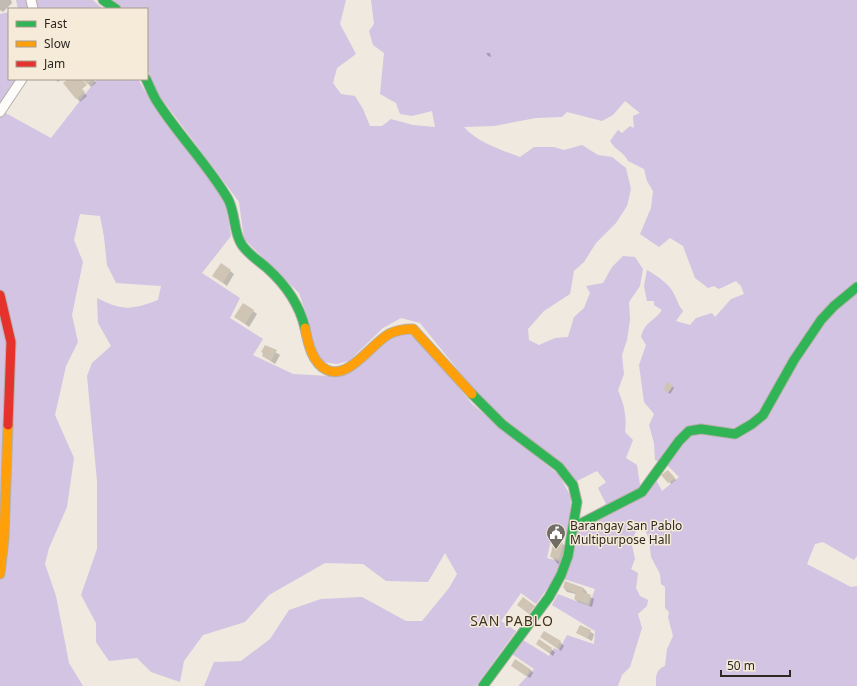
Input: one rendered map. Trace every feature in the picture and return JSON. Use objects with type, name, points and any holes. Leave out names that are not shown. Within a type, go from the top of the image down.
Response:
[{"type":"street","points":[[103,0],[115,8]]},
{"type":"street","points":[[0,112],[21,80]]},
{"type":"street","points":[[146,80],[159,106],[213,176],[226,198],[232,210],[237,234],[241,244],[252,257],[266,267],[295,300],[302,316],[306,338],[315,361],[329,371],[336,373],[346,370],[376,344],[398,329],[405,328],[417,332],[480,403],[502,424],[559,467],[573,485],[577,502],[568,556],[562,574],[552,592],[483,686]]},
{"type":"street","points":[[574,526],[642,492],[650,484],[682,437],[690,430],[700,429],[731,434],[740,433],[754,423],[763,415],[804,346],[824,317],[835,304],[857,287]]},
{"type":"street","points":[[0,295],[11,342],[4,539],[0,574]]},
{"type":"shaded area","points":[[16,0],[93,0],[102,8],[18,8]]},
{"type":"shaded area","points":[[113,0],[346,0],[340,24],[356,54],[337,68],[333,83],[341,94],[355,96],[363,109],[370,126],[382,126],[391,119],[413,125],[435,127],[432,111],[412,116],[400,114],[396,103],[380,94],[384,53],[373,45],[369,31],[374,24],[371,0],[857,0],[857,556],[854,560],[823,542],[815,544],[807,564],[851,587],[857,586],[857,686],[656,686],[657,674],[659,670],[665,666],[667,649],[673,636],[668,617],[669,612],[665,608],[665,587],[661,584],[660,574],[651,557],[649,538],[641,523],[631,541],[635,559],[631,569],[638,573],[636,588],[640,596],[648,600],[647,606],[638,614],[642,628],[630,667],[622,675],[618,686],[518,686],[534,669],[512,654],[523,640],[549,656],[554,648],[559,650],[567,635],[594,644],[595,631],[552,605],[558,594],[589,606],[595,589],[564,579],[581,518],[606,504],[598,488],[606,482],[597,471],[573,483],[479,396],[420,323],[401,318],[383,328],[349,361],[337,364],[322,362],[315,349],[309,322],[299,293],[244,239],[239,202],[153,87],[148,70],[148,8],[121,8]],"holes":[[[625,101],[640,113],[633,116],[634,128],[630,126],[622,133],[618,130],[610,141],[628,161],[644,169],[647,181],[653,191],[651,208],[640,234],[659,247],[670,238],[683,246],[695,278],[708,288],[714,286],[719,289],[736,281],[741,286],[744,294],[731,299],[715,317],[712,313],[696,318],[690,325],[676,321],[683,311],[672,290],[662,280],[647,270],[644,286],[647,301],[654,301],[654,305],[662,310],[647,325],[641,337],[646,345],[639,365],[644,402],[654,414],[649,425],[654,443],[655,460],[667,465],[679,477],[662,491],[654,476],[640,485],[637,465],[626,458],[633,440],[625,432],[626,421],[622,400],[618,390],[624,374],[622,355],[627,340],[630,320],[629,302],[640,286],[643,269],[635,257],[623,256],[612,267],[603,283],[586,286],[590,293],[584,308],[574,317],[568,337],[555,338],[539,345],[529,340],[528,329],[544,311],[570,294],[574,271],[584,262],[596,243],[616,223],[627,206],[631,189],[626,168],[612,157],[598,155],[582,145],[564,150],[554,147],[534,147],[520,157],[482,141],[464,127],[494,126],[536,118],[562,117],[567,112],[602,121],[613,115]]]},
{"type":"shaded area","points":[[8,12],[8,80],[17,80],[0,102],[0,14]]},
{"type":"shaded area","points":[[96,80],[139,80],[158,110],[205,170],[224,203],[231,236],[202,273],[240,298],[230,318],[263,339],[253,355],[293,374],[329,376],[390,338],[407,333],[424,344],[472,404],[559,475],[571,497],[570,518],[566,534],[553,531],[547,558],[559,561],[559,572],[536,604],[521,593],[501,621],[516,631],[476,686],[204,686],[214,662],[241,661],[270,639],[289,610],[321,599],[362,597],[406,621],[422,621],[449,588],[457,574],[445,553],[428,582],[386,581],[363,564],[325,563],[269,595],[245,622],[203,635],[184,661],[180,682],[151,672],[137,658],[109,661],[96,642],[96,623],[81,595],[97,549],[97,481],[87,376],[92,363],[111,346],[98,323],[97,298],[120,307],[127,308],[141,306],[158,300],[161,286],[116,283],[107,265],[100,216],[80,214],[74,240],[83,262],[72,315],[78,342],[66,366],[55,415],[74,458],[67,507],[49,548],[45,564],[56,596],[69,663],[83,686],[0,686],[0,110],[51,138]]},
{"type":"building","points":[[67,80],[83,80],[87,85],[82,89],[85,92],[76,99],[63,83]]},
{"type":"building","points":[[84,80],[93,80],[87,84]]},
{"type":"building","points":[[221,263],[231,270],[223,283],[212,276]]},
{"type":"building","points":[[243,303],[254,310],[245,324],[234,317]]},
{"type":"building","points":[[265,345],[277,350],[271,361],[262,356],[263,353],[261,352]]},
{"type":"building","points":[[668,382],[673,386],[668,393],[663,389]]},
{"type":"building","points":[[668,470],[675,478],[668,483],[661,475]]},
{"type":"building","name":"Barangay San Pablo Multipurpose Hall","points":[[554,541],[563,543],[559,559],[550,557]]},
{"type":"building","points":[[565,581],[584,588],[583,592],[591,595],[588,604],[574,599],[576,593],[563,588]]},
{"type":"building","points":[[523,597],[535,606],[529,614],[517,605]]},
{"type":"building","points":[[580,625],[591,630],[588,638],[576,633]]},
{"type":"building","points":[[544,631],[561,641],[557,648],[540,637]]},
{"type":"building","points":[[539,639],[552,648],[549,653],[536,644]]},
{"type":"building","points":[[515,659],[530,669],[526,676],[511,666]]},
{"type":"traffic: fast","points":[[103,0],[115,8]]},
{"type":"traffic: fast","points":[[146,80],[155,97],[167,115],[212,174],[228,199],[231,205],[237,234],[242,245],[251,255],[274,274],[286,288],[299,310],[305,328]]},
{"type":"traffic: fast","points":[[574,527],[642,492],[679,441],[689,431],[701,429],[735,434],[752,424],[763,415],[794,360],[821,320],[834,306],[857,287]]},
{"type":"traffic: fast","points":[[472,394],[502,424],[559,467],[573,485],[577,502],[568,556],[561,575],[549,597],[483,686]]},
{"type":"traffic: slow","points":[[305,328],[314,358],[322,367],[335,372],[352,366],[389,334],[401,330],[413,329],[472,394]]},
{"type":"traffic: slow","points":[[0,574],[4,539],[8,425]]},
{"type":"traffic: jam","points":[[0,295],[11,342],[8,425]]},
{"type":"place","name":"Barangay San Pablo Multipurpose Hall","points":[[556,550]]},
{"type":"district","name":"SAN PABLO","points":[[512,621]]}]
